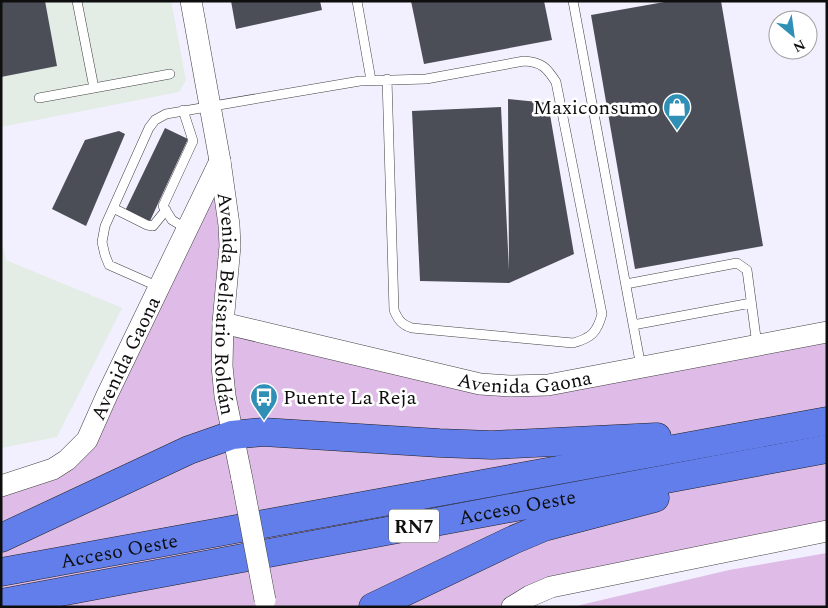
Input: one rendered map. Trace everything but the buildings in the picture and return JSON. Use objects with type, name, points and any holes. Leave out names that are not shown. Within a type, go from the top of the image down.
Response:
[{"type":"highway","name":"Acceso Oeste","points":[[1,572],[827,421]]},
{"type":"highway","points":[[1,538],[189,450],[232,435],[263,432],[439,444],[492,445],[620,439],[793,427]]},
{"type":"highway","points":[[373,607],[544,527],[668,495],[827,450]]},
{"type":"highway","name":"Acceso Oeste","points":[[1,603],[827,450]]},
{"type":"street","name":"Avenida Belisario Roldán","points":[[191,1],[220,161],[230,246],[223,323],[222,366],[225,396],[265,604]]},
{"type":"street","name":"Avenida Gaona","points":[[1,486],[53,469],[67,460],[87,440],[220,161]]},
{"type":"street","name":"Avenida Gaona","points":[[223,323],[480,384],[511,386],[548,385],[827,332]]},
{"type":"street","points":[[512,607],[551,586],[827,531]]},
{"type":"lane","points":[[77,1],[94,88]]},
{"type":"lane","points":[[357,1],[371,80]]},
{"type":"lane","points":[[573,1],[641,367]]},
{"type":"lane","points":[[160,287],[109,264],[102,242],[113,208],[149,128],[155,120],[166,114],[184,110],[371,80],[388,79],[426,79],[524,61],[535,61],[547,68],[556,82],[602,314],[599,326],[593,334],[584,340],[573,343],[412,328],[405,326],[398,319],[394,310],[388,79]]},
{"type":"lane","points":[[39,98],[170,74]]},
{"type":"lane","points":[[184,110],[193,141],[164,206],[172,220],[187,229]]},
{"type":"lane","points":[[113,208],[147,225],[153,226],[166,210]]},
{"type":"lane","points":[[626,284],[737,263],[747,270],[756,345]]},
{"type":"lane","points":[[633,325],[751,303]]},
{"type":"shaded area","points":[[1,1],[171,1],[186,80],[179,92],[1,127]]},
{"type":"shaded area","points":[[220,161],[223,323],[511,386],[827,332],[827,531],[512,607],[1,607],[1,486],[67,460]]},
{"type":"shaded area","points":[[1,238],[6,260],[122,308],[57,437],[1,448]]},
{"type":"shaded area","points":[[827,553],[827,607],[572,607],[729,570]]},
{"type":"place","name":"Maxiconsumo","points":[[677,131]]},
{"type":"place","name":"Puente La Reja","points":[[264,421]]}]
